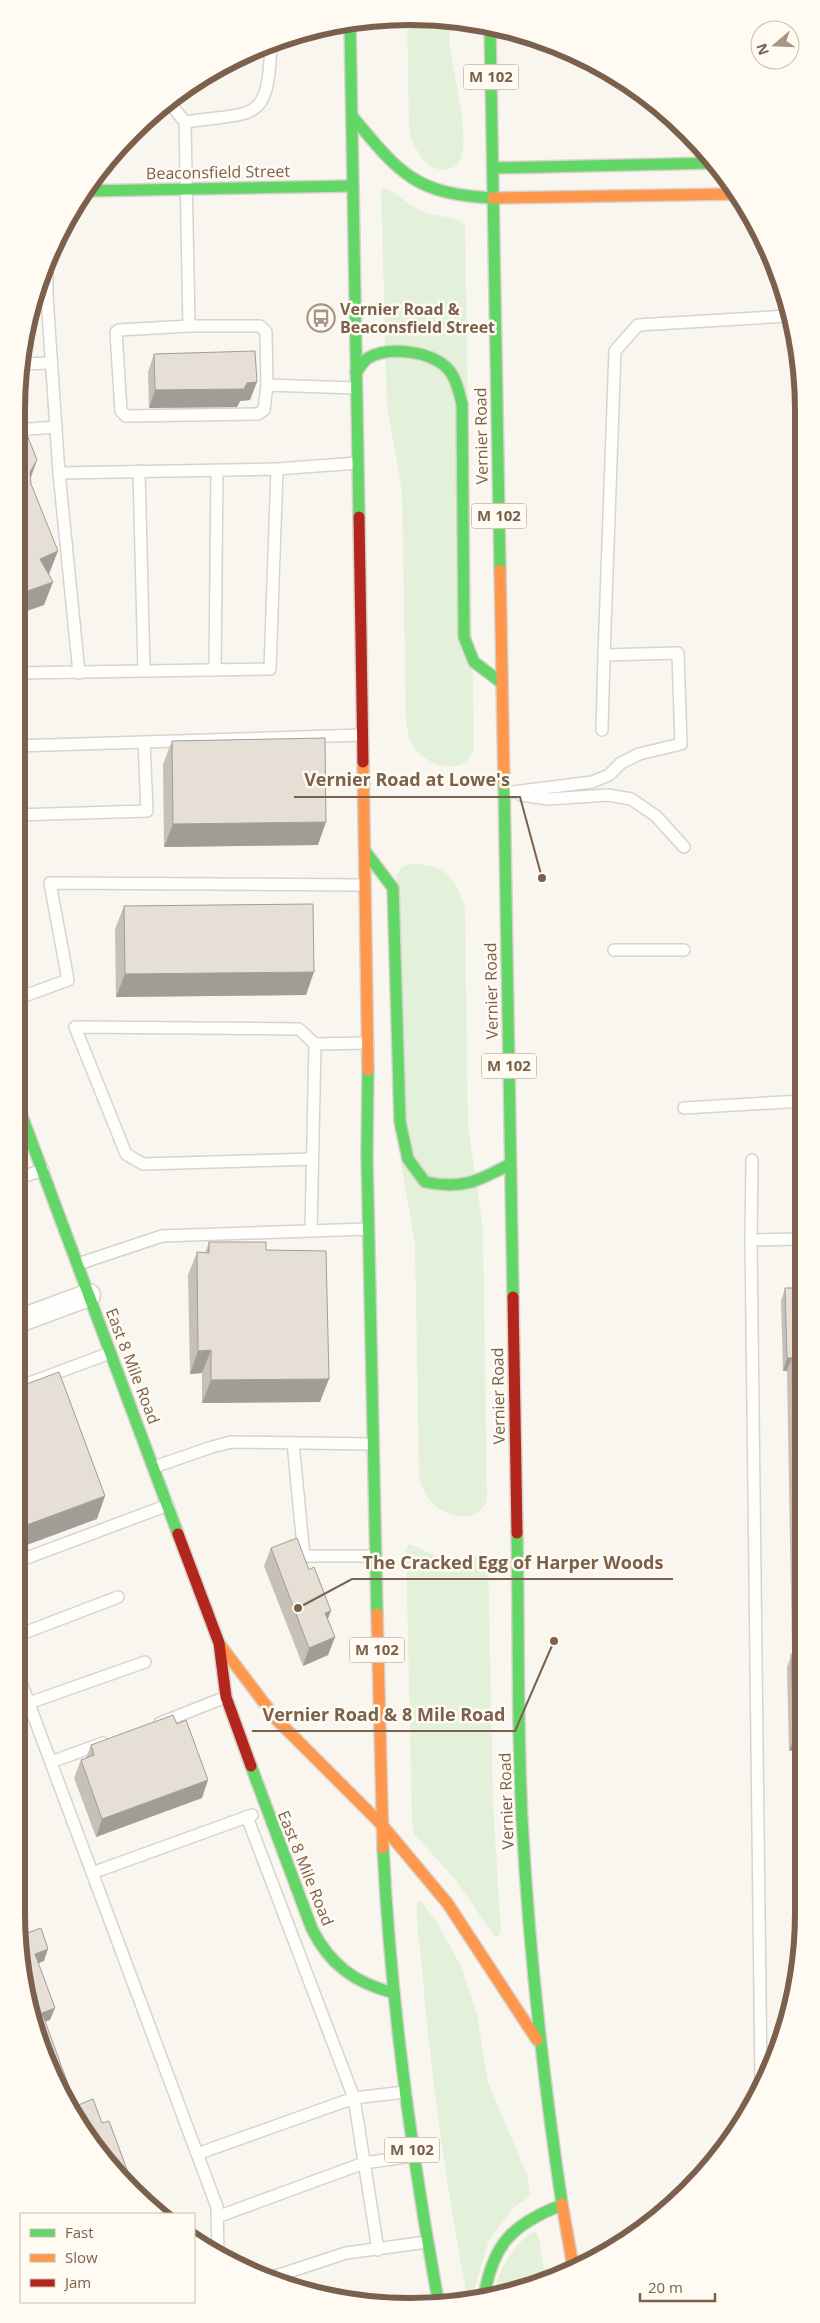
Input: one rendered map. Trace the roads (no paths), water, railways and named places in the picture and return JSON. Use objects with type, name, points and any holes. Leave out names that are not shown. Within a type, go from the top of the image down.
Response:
[{"type":"main road","name":"M 102","points":[[350,30],[368,1044],[368,1228],[378,1718],[394,1993],[413,2156],[435,2297]]},
{"type":"main road","name":"Vernier Road","points":[[490,33],[522,1818],[532,1965],[540,2045]]},
{"type":"main road","points":[[352,116],[395,166],[426,188],[442,194],[464,198],[729,194]]},
{"type":"main road","points":[[493,168],[705,163]]},
{"type":"main road","name":"Beaconsfield Street","points":[[94,191],[353,186]]},
{"type":"main road","points":[[356,373],[367,358],[382,353],[415,353],[435,358],[447,368],[458,386],[462,404],[464,637],[474,662],[502,683]]},
{"type":"main road","points":[[365,851],[393,888],[400,1122],[408,1160],[425,1182],[452,1187],[476,1183],[510,1164]]},
{"type":"main road","name":"East 8 Mile Road","points":[[25,1123],[219,1643],[226,1697],[301,1905],[320,1944],[337,1965],[350,1976],[374,1988],[394,1993]]},
{"type":"main road","name":"East 8 Mile Road","points":[[219,1643],[277,1720],[383,1826],[448,1904],[540,2045]]},
{"type":"main road","name":"M 102","points":[[540,2045],[562,2205],[572,2262]]},
{"type":"main road","points":[[485,2291],[486,2278],[492,2261],[500,2246],[513,2230],[528,2219],[562,2205]]},
{"type":"street","points":[[25,1319],[89,1295]]},
{"type":"lane","points":[[185,122],[236,117],[249,113],[258,107],[265,96],[269,83],[271,51]]},
{"type":"lane","points":[[173,107],[185,122],[189,326]]},
{"type":"lane","points":[[47,280],[59,473],[79,673]]},
{"type":"lane","points":[[42,297],[48,297]]},
{"type":"lane","points":[[602,730],[615,351],[638,325],[784,316]]},
{"type":"lane","points":[[189,326],[260,326],[266,332],[267,385],[264,410],[258,414],[123,415],[121,411],[116,332],[119,330],[189,326]]},
{"type":"lane","points":[[28,364],[51,363]]},
{"type":"lane","points":[[267,385],[356,388]]},
{"type":"lane","points":[[25,429],[56,427]]},
{"type":"lane","points":[[59,473],[277,469],[357,463]]},
{"type":"lane","points":[[25,673],[270,669],[277,469]]},
{"type":"lane","points":[[215,670],[217,470]]},
{"type":"lane","points":[[139,472],[144,671]]},
{"type":"lane","points":[[504,793],[592,782],[609,774],[621,762],[639,754],[681,744],[678,653],[604,655]]},
{"type":"lane","points":[[25,746],[362,735]]},
{"type":"lane","points":[[25,815],[147,811],[144,742]]},
{"type":"lane","points":[[504,793],[548,799],[608,794],[631,799],[656,816],[684,847]]},
{"type":"lane","points":[[25,996],[68,980],[50,883],[365,886]]},
{"type":"lane","points":[[614,950],[684,950]]},
{"type":"lane","points":[[312,1159],[143,1164],[126,1154],[75,1027],[299,1029],[315,1044],[368,1044]]},
{"type":"lane","points":[[311,1231],[315,1044]]},
{"type":"lane","points":[[684,1108],[795,1101]]},
{"type":"lane","points":[[752,1160],[751,1240],[761,2071]]},
{"type":"lane","points":[[25,1176],[43,1170]]},
{"type":"lane","points":[[78,1264],[162,1236],[368,1228]]},
{"type":"lane","points":[[751,1240],[795,1239]]},
{"type":"lane","points":[[25,1385],[110,1353]]},
{"type":"lane","points":[[154,1467],[212,1446],[231,1442],[372,1444]]},
{"type":"lane","points":[[293,1444],[304,1556],[375,1556]]},
{"type":"lane","points":[[25,1559],[168,1505]]},
{"type":"lane","points":[[25,1633],[118,1597]]},
{"type":"lane","points":[[29,1703],[145,1662]]},
{"type":"lane","points":[[25,1693],[217,2207],[218,2246]]},
{"type":"lane","points":[[149,1727],[226,1697]]},
{"type":"lane","points":[[51,1762],[113,1739]]},
{"type":"lane","points":[[92,1873],[266,1810]]},
{"type":"lane","points":[[247,1817],[354,2098],[378,2250]]},
{"type":"lane","points":[[197,2154],[354,2098],[405,2092]]},
{"type":"lane","points":[[217,2217],[364,2163],[413,2156]]},
{"type":"lane","points":[[279,2275],[346,2253],[427,2242]]},
{"type":"place","name":"Vernier Road & Beaconsfield Street","points":[[321,318]]},
{"type":"place","name":"Vernier Road at Lowe's","points":[[542,878]]},
{"type":"place","name":"The Cracked Egg of Harper Woods","points":[[298,1608]]},
{"type":"place","name":"Vernier Road & 8 Mile Road","points":[[554,1641]]}]
